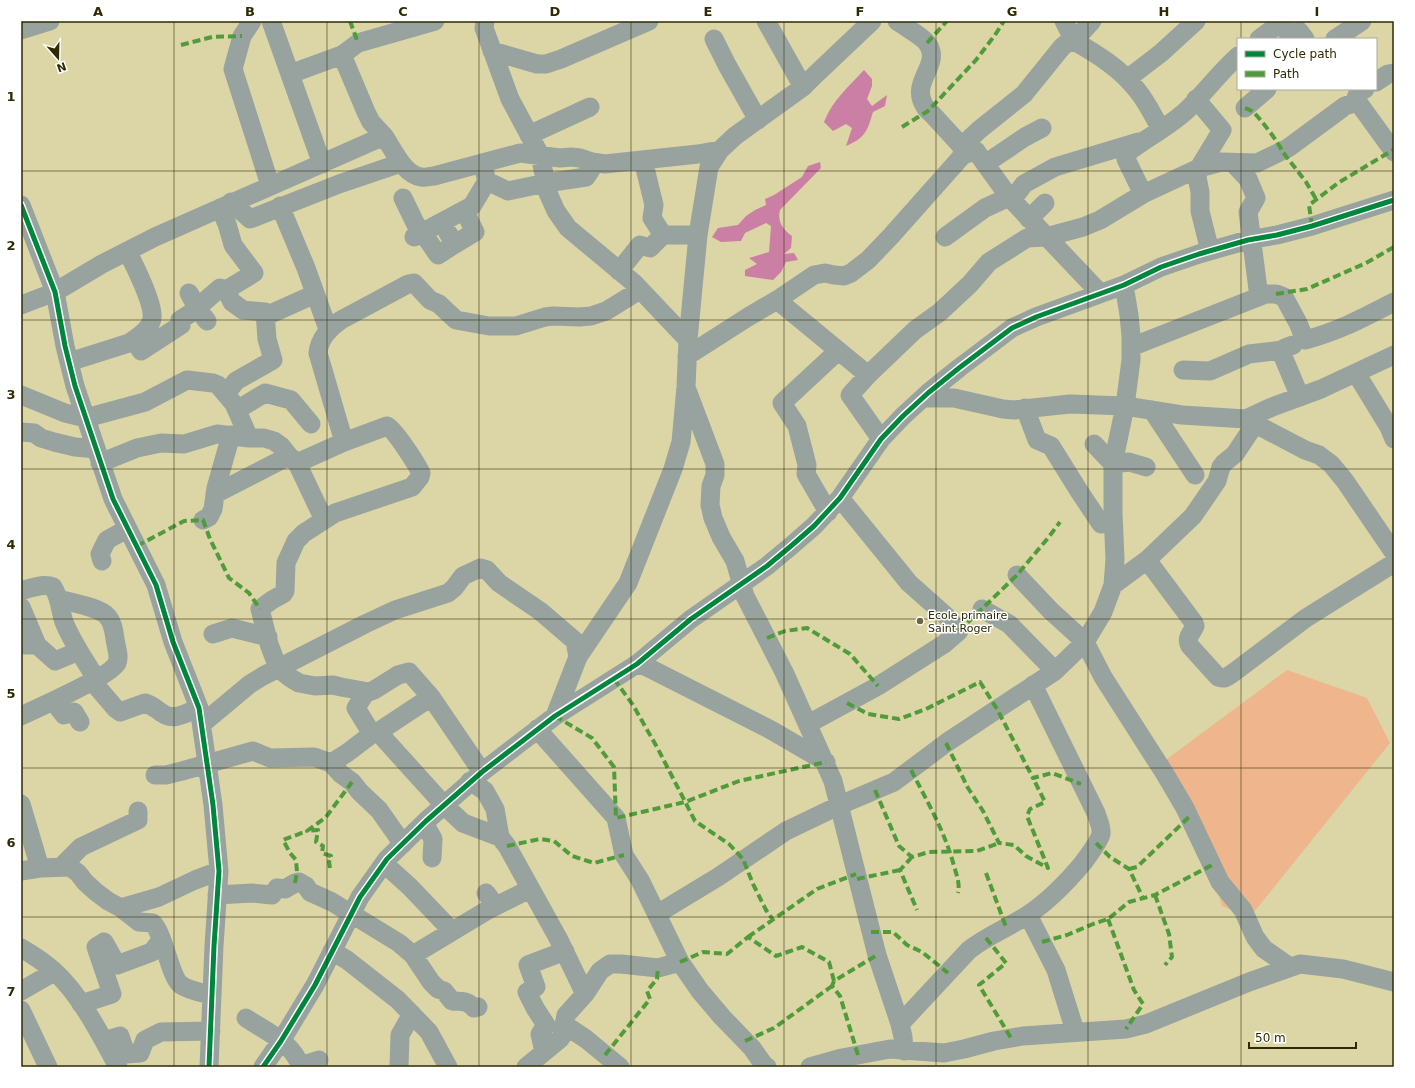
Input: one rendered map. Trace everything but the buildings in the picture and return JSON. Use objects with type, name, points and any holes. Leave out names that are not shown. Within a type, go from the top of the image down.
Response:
[{"type":"street","points":[[21,30],[50,21]]},
{"type":"street","points":[[252,21],[242,36],[233,69],[270,185]]},
{"type":"street","points":[[271,21],[322,164]]},
{"type":"street","points":[[290,74],[342,55],[358,43],[435,21]]},
{"type":"street","points":[[485,21],[484,28],[510,100],[540,155],[548,193],[556,211],[568,228],[620,271],[640,290],[688,348]]},
{"type":"street","points":[[492,51],[537,64],[546,64],[649,21]]},
{"type":"street","points":[[766,21],[803,87]]},
{"type":"street","points":[[555,716],[578,657],[628,583],[673,469],[681,442],[698,236],[709,167],[720,150],[736,136],[803,87],[872,21]]},
{"type":"street","points":[[897,21],[927,42],[932,53],[928,70],[919,92],[928,112],[974,154],[1029,219],[1100,293]]},
{"type":"street","points":[[1064,21],[1074,41],[1098,55],[1128,79],[1147,104],[1161,129]]},
{"type":"street","points":[[974,154],[979,130],[1024,94],[1062,47],[1067,43],[1074,41],[1092,21]]},
{"type":"street","points":[[1128,79],[1161,53],[1196,21]]},
{"type":"street","points":[[1336,38],[1362,21]]},
{"type":"street","points":[[1260,38],[1282,22],[1289,34],[1299,31],[1304,38]]},
{"type":"street","points":[[714,39],[758,120]]},
{"type":"street","points":[[342,55],[371,122],[384,136],[401,163],[412,173],[422,178],[520,153],[560,158],[580,158],[595,163],[605,164],[698,154],[720,150]]},
{"type":"street","points":[[1143,194],[1126,159],[1126,152],[1177,118],[1189,108],[1222,71],[1237,57]]},
{"type":"street","points":[[1377,81],[1388,74],[1394,73]]},
{"type":"street","points":[[1245,108],[1266,90]]},
{"type":"street","points":[[881,439],[850,395],[868,375],[915,330],[940,312],[970,284],[989,262],[1027,238],[1046,237],[1083,227],[1100,220],[1143,194],[1199,168],[1221,162],[1258,163],[1266,160],[1288,148],[1359,96],[1360,105],[1394,152]]},
{"type":"street","points":[[1196,100],[1222,130],[1199,168],[1197,178],[1200,192],[1200,211],[1210,251]]},
{"type":"street","points":[[529,135],[590,106]]},
{"type":"street","points":[[688,348],[748,317],[819,273],[844,276],[851,273],[868,260],[963,155],[974,154],[1025,137],[1042,128]]},
{"type":"street","points":[[21,305],[55,292],[80,276],[127,251],[270,185],[322,164],[384,136]]},
{"type":"street","points":[[945,237],[985,208],[1011,199],[1024,184],[1055,167],[1145,140]]},
{"type":"street","points":[[643,160],[654,205],[652,218],[663,235]]},
{"type":"street","points":[[226,205],[250,219],[339,184],[401,163]]},
{"type":"street","points":[[417,235],[472,206],[487,181],[482,163]]},
{"type":"street","points":[[487,181],[508,191],[586,177],[595,163]]},
{"type":"street","points":[[1232,163],[1248,179],[1256,198],[1248,212],[1259,297]]},
{"type":"street","points":[[403,198],[417,235]]},
{"type":"street","points":[[263,1067],[281,1041],[315,985],[360,897],[387,859],[476,776],[555,716],[637,664],[691,619],[741,584],[791,546],[814,526],[840,498],[881,439],[902,416],[1012,328],[1025,321],[1124,285],[1161,267],[1210,251],[1312,226],[1394,200]]},
{"type":"street","points":[[1029,219],[1045,203]]},
{"type":"street","points":[[21,205],[55,292],[75,386],[113,499],[156,584],[173,642],[201,716],[206,765],[213,805],[219,871],[211,995],[209,1067]]},
{"type":"street","points":[[226,205],[227,248],[254,273],[226,290]]},
{"type":"street","points":[[280,206],[306,268],[328,329]]},
{"type":"street","points":[[417,235],[425,236],[438,255],[475,232],[464,210]]},
{"type":"street","points":[[442,222],[455,244]]},
{"type":"street","points":[[620,271],[640,245],[650,248],[663,235],[698,236]]},
{"type":"street","points":[[69,362],[129,343],[134,340],[149,324],[152,318],[150,304],[127,251]]},
{"type":"street","points":[[344,442],[318,353],[320,343],[328,329],[341,320],[408,284],[414,283],[430,300],[443,307],[456,320],[489,326],[516,326],[549,317],[591,316],[606,311],[640,290]]},
{"type":"street","points":[[657,914],[718,877],[786,831],[840,805],[894,782],[946,744],[1055,671],[1085,642],[1103,612],[1113,585],[1115,559],[1113,464],[1125,406],[1131,360],[1129,314],[1124,285]]},
{"type":"street","points":[[134,340],[142,351],[181,325],[180,320],[220,288],[226,290],[232,302],[243,310],[266,312],[267,339],[273,360],[236,381],[226,394]]},
{"type":"street","points":[[266,316],[315,294]]},
{"type":"street","points":[[1131,347],[1266,294],[1284,296],[1305,340]]},
{"type":"street","points":[[777,300],[868,375]]},
{"type":"street","points":[[1183,370],[1210,371],[1250,354],[1283,350],[1305,340],[1342,328],[1394,302]]},
{"type":"street","points":[[1283,350],[1282,354],[1300,397]]},
{"type":"street","points":[[828,512],[806,474],[807,465],[797,426],[782,403],[838,351]]},
{"type":"street","points":[[1113,585],[1147,560],[1194,516],[1216,482],[1221,467],[1235,454],[1251,422],[1272,407],[1321,389],[1394,355]]},
{"type":"street","points":[[1356,373],[1389,427],[1394,439]]},
{"type":"street","points":[[21,395],[65,413],[86,418],[144,402],[189,379],[200,383],[213,383],[218,385],[237,410],[240,436],[216,494],[210,516],[203,520]]},
{"type":"street","points":[[686,387],[715,464],[715,475],[711,486],[710,505],[713,518],[721,537],[735,561],[745,596],[784,672],[826,762],[833,781],[876,955],[900,1024],[904,1051]]},
{"type":"street","points":[[237,410],[265,393],[291,400],[311,424]]},
{"type":"street","points":[[923,398],[954,398],[1014,410],[1070,404],[1125,406],[1182,415],[1251,422],[1305,450],[1319,455],[1331,464],[1345,481],[1394,553]]},
{"type":"street","points":[[1024,408],[1037,440],[1051,446],[1078,491],[1101,524]]},
{"type":"street","points":[[1152,410],[1195,475]]},
{"type":"street","points":[[216,494],[293,459],[344,442],[385,426],[389,427],[400,440],[421,473],[420,477],[412,487],[335,513],[304,533],[296,541],[286,563],[285,591],[283,594],[260,609],[278,668],[289,677],[304,685],[315,686],[333,684],[366,692],[372,692],[398,675],[407,671],[411,673],[431,697],[486,792],[495,809],[500,837],[507,846],[564,951],[585,994]]},
{"type":"street","points":[[21,432],[34,433],[41,438],[75,447],[98,456],[161,443],[184,444],[217,434],[264,438],[274,441],[281,446],[293,459],[324,520]]},
{"type":"street","points":[[1094,444],[1113,464]]},
{"type":"street","points":[[1113,464],[1129,462],[1146,467]]},
{"type":"street","points":[[808,724],[878,686],[944,644],[959,631],[945,615],[909,583],[840,498]]},
{"type":"street","points":[[102,561],[100,554],[107,540],[127,529]]},
{"type":"street","points":[[1147,560],[1194,623],[1195,626],[1188,639],[1190,646],[1218,677],[1222,679],[1233,673],[1306,618],[1394,564]]},
{"type":"street","points":[[21,591],[40,586],[51,585],[53,587],[59,599],[64,622],[94,680],[116,709],[120,712],[145,703],[171,717],[201,716],[250,684],[278,668],[395,610],[448,593],[463,576],[482,568],[487,570],[499,583],[540,611],[575,641],[578,657]]},
{"type":"street","points":[[1017,575],[1051,611],[1085,642],[1103,677],[1185,808],[1220,882],[1243,910],[1255,937],[1264,949],[1290,967]]},
{"type":"street","points":[[23,712],[53,701],[94,680],[111,670],[118,661],[112,624],[108,617],[104,613],[92,608],[59,599]]},
{"type":"street","points":[[21,607],[29,645],[55,661],[79,651]]},
{"type":"street","points":[[982,609],[1009,624],[1055,671]]},
{"type":"street","points":[[213,634],[232,628],[268,637]]},
{"type":"street","points":[[637,664],[647,667],[770,730],[826,762]]},
{"type":"street","points":[[900,1024],[969,950],[981,941],[1028,915],[1048,900],[1089,856],[1100,836],[1101,829],[1096,813],[1032,685]]},
{"type":"street","points":[[366,692],[356,708],[375,733],[462,822],[500,837]]},
{"type":"street","points":[[331,763],[431,697]]},
{"type":"street","points":[[53,701],[64,715],[74,712],[80,722]]},
{"type":"street","points":[[537,729],[616,818],[624,855],[640,880],[680,962],[700,991],[722,1017],[752,1048],[766,1067]]},
{"type":"street","points":[[155,775],[166,775],[254,751],[270,758],[314,757],[331,763],[380,810],[403,844]]},
{"type":"street","points":[[21,804],[40,868]]},
{"type":"street","points":[[61,867],[81,847],[138,820],[138,811]]},
{"type":"street","points":[[424,823],[433,839],[432,858]]},
{"type":"street","points":[[21,871],[40,868],[70,867],[78,873],[96,892],[139,922],[153,923],[157,928],[174,973],[181,985],[211,995]]},
{"type":"street","points":[[381,868],[389,868],[410,887],[452,931]]},
{"type":"street","points":[[121,908],[159,898],[195,880],[219,871]]},
{"type":"street","points":[[217,895],[252,893],[272,896],[277,888],[286,890],[295,883],[299,882],[306,886],[310,892],[332,902],[399,943],[413,956],[431,982],[438,989],[444,991],[452,1001],[462,1001],[470,1003],[474,1008],[478,1007]]},
{"type":"street","points":[[413,956],[452,931],[491,900],[530,889]]},
{"type":"street","points":[[1028,915],[1056,970],[1075,1031]]},
{"type":"street","points":[[81,1004],[112,994],[96,947],[104,942],[117,966],[152,952],[161,940]]},
{"type":"street","points":[[21,948],[35,957],[63,980],[81,1004],[118,1067]]},
{"type":"street","points":[[332,951],[347,960],[398,1000],[429,1032],[448,1067]]},
{"type":"street","points":[[544,1052],[540,1034],[546,1025],[535,1008],[528,992],[536,988],[528,965],[564,951]]},
{"type":"street","points":[[526,1067],[560,1039],[565,1026],[566,1015],[585,994],[600,971],[610,964],[658,968],[680,962]]},
{"type":"street","points":[[810,1067],[842,1058],[890,1049],[944,1053],[994,1041],[1023,1036],[1075,1031],[1126,1029],[1146,1024],[1208,998],[1290,967],[1305,964],[1343,969],[1394,982]]},
{"type":"street","points":[[21,990],[54,972]]},
{"type":"street","points":[[21,1010],[48,1067]]},
{"type":"street","points":[[399,1067],[400,1035],[412,1014]]},
{"type":"street","points":[[246,1018],[292,1050],[300,1066],[319,1060]]},
{"type":"street","points":[[565,1026],[586,1039],[620,1067]]},
{"type":"street","points":[[104,1041],[120,1036],[126,1054],[140,1053],[145,1040],[161,1032],[211,1031]]},
{"type":"shaded area","points":[[864,70],[872,79],[872,86],[867,99],[872,106],[887,95],[885,106],[873,112],[869,125],[864,134],[846,146],[852,128],[846,124],[833,131],[824,122],[827,114],[836,101]]},
{"type":"shaded area","points":[[820,162],[821,168],[780,210],[779,214],[780,222],[786,231],[792,236],[791,248],[784,254],[794,253],[798,260],[786,262],[781,272],[773,280],[745,276],[745,270],[757,264],[749,258],[769,252],[771,226],[766,223],[745,233],[741,241],[721,242],[712,237],[718,228],[738,225],[746,216],[766,205],[765,199],[802,177],[808,166]]},
{"type":"shaded area","points":[[1287,670],[1367,698],[1390,743],[1250,917],[1222,906],[1193,814],[1163,762]]},
{"type":"marked path","points":[[350,21],[358,43]]},
{"type":"marked path","points":[[927,43],[947,21]]},
{"type":"marked path","points":[[902,127],[928,111],[976,60],[1004,21]]},
{"type":"marked path","points":[[181,45],[212,37],[242,36]]},
{"type":"marked path","points":[[1245,108],[1253,112],[1264,125],[1306,182],[1316,199]]},
{"type":"marked path","points":[[1312,226],[1309,205],[1338,183],[1393,150]]},
{"type":"marked path","points":[[1276,294],[1307,289],[1366,263],[1394,247]]},
{"type":"marked path","points":[[137,546],[184,521],[203,520],[210,539],[229,578],[249,593],[260,609]]},
{"type":"marked path","points":[[959,631],[1017,575],[1060,522]]},
{"type":"marked path","points":[[767,638],[785,631],[807,628],[850,654],[878,686]]},
{"type":"marked path","points":[[614,679],[633,705],[658,749],[695,821],[729,844],[743,859],[753,884],[766,910],[773,920]]},
{"type":"marked path","points":[[847,703],[868,714],[899,719],[926,709],[980,682],[997,709],[1033,778],[1052,773],[1081,784]]},
{"type":"marked path","points":[[555,716],[592,738],[614,767],[616,818],[685,802],[739,781],[826,762]]},
{"type":"marked path","points":[[946,743],[968,788],[983,811],[999,843],[1014,845],[1026,856],[1048,868],[1027,816],[1030,809],[1045,802],[1033,778]]},
{"type":"marked path","points":[[911,770],[946,841],[957,877],[959,886],[958,893]]},
{"type":"marked path","points":[[330,868],[329,862],[331,856],[322,853],[323,846],[316,842],[318,830],[307,831],[326,817],[352,782]]},
{"type":"marked path","points":[[875,790],[899,846],[912,857],[929,852],[977,851],[999,843]]},
{"type":"marked path","points":[[1129,869],[1137,867],[1189,817]]},
{"type":"marked path","points":[[295,883],[297,872],[296,860],[290,853],[283,840],[307,831]]},
{"type":"marked path","points":[[507,846],[540,839],[554,841],[572,856],[594,863],[624,855]]},
{"type":"marked path","points":[[1096,843],[1110,857],[1129,869],[1143,898]]},
{"type":"marked path","points":[[912,857],[900,870],[917,910]]},
{"type":"marked path","points":[[1042,942],[1067,935],[1108,919],[1129,902],[1155,895],[1212,865]]},
{"type":"marked path","points":[[857,879],[900,870]]},
{"type":"marked path","points":[[986,873],[1006,927]]},
{"type":"marked path","points":[[748,937],[817,889],[856,874]]},
{"type":"marked path","points":[[1155,895],[1169,934],[1172,957],[1165,965]]},
{"type":"marked path","points":[[1108,919],[1134,990],[1143,1004],[1126,1029]]},
{"type":"marked path","points":[[871,932],[893,932],[907,945],[922,952],[948,973]]},
{"type":"marked path","points":[[680,962],[703,952],[727,954],[748,937],[776,956],[802,947],[829,962],[834,981]]},
{"type":"marked path","points":[[986,938],[1006,963],[979,985],[1011,1038]]},
{"type":"marked path","points":[[858,1055],[840,996],[832,986],[834,981],[877,955]]},
{"type":"marked path","points":[[605,1055],[650,999],[647,991],[657,979],[658,968]]},
{"type":"marked path","points":[[745,1041],[774,1028],[832,986]]},
{"type":"cycle path","points":[[263,1067],[281,1041],[315,985],[360,897],[387,859],[426,821],[482,772],[555,716],[637,664],[691,619],[767,566],[791,546],[814,526],[840,498],[881,439],[928,393],[959,368],[1012,328],[1036,317],[1124,285],[1161,267],[1248,240],[1277,235],[1312,226],[1394,200]]},
{"type":"cycle path","points":[[21,205],[55,292],[65,346],[75,386],[113,499],[156,585],[173,642],[199,708],[213,805],[219,871],[209,1067]]},
{"type":"place","name":"Ecole primaire Saint Roger","points":[[920,621]]}]
